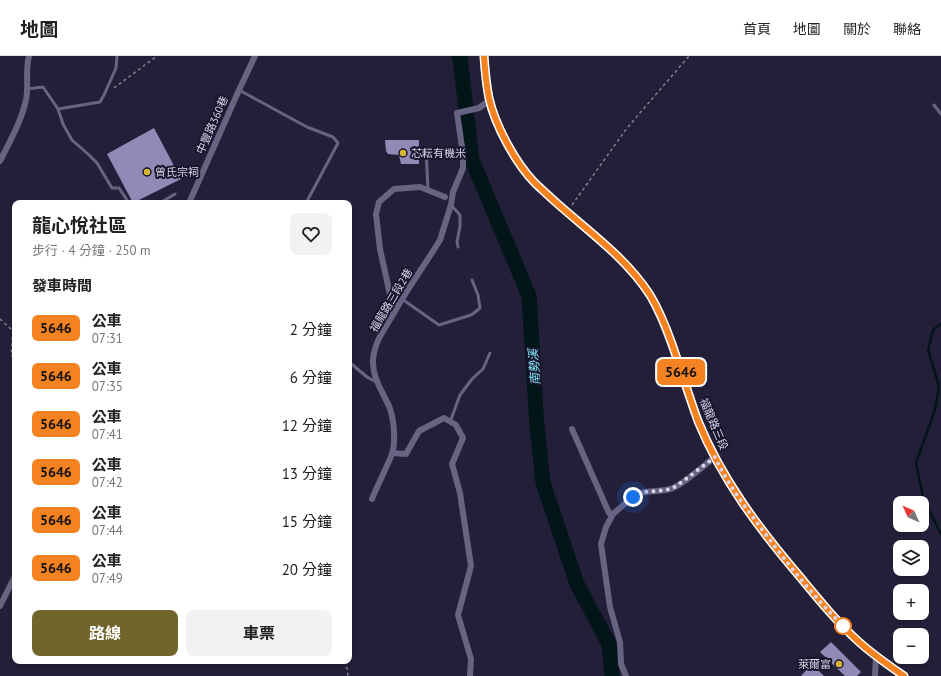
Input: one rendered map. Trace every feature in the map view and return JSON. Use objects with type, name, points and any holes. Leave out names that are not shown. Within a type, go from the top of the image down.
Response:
[{"type":"main road","name":"福龍路三段","points":[[484,56],[485,76],[496,120],[511,150],[521,165],[534,182],[611,249],[627,265],[640,281],[660,312],[699,421],[726,478],[741,501],[771,542],[829,611],[857,641],[876,657],[904,676]]},
{"type":"street","points":[[0,161],[20,119],[26,99],[29,56]]},
{"type":"street","name":"中豐路360巷","points":[[190,200],[255,56]]},
{"type":"street","name":"福龍路三段2巷","points":[[372,499],[392,453],[394,438],[389,407],[374,370],[373,360],[375,350],[378,341],[402,299],[440,240],[451,205],[453,192],[463,168],[463,154],[457,113],[478,108],[490,100]]},
{"type":"street","points":[[394,313],[380,249],[376,214],[379,202],[394,189],[420,187],[445,197]]},
{"type":"street","points":[[392,453],[406,454],[419,432],[444,418],[456,425],[463,438],[452,464],[460,493],[471,566],[458,615],[471,659],[470,676]]},
{"type":"street","points":[[572,429],[609,513],[613,514]]},
{"type":"street","points":[[626,676],[621,664],[620,642],[610,608],[601,544],[606,527],[613,514],[633,497],[644,492],[673,488],[715,457]]},
{"type":"street","points":[[0,606],[12,582]]},
{"type":"street","points":[[875,676],[876,657]]},
{"type":"lane","points":[[58,109],[100,102],[116,68],[117,56]]},
{"type":"lane","points":[[27,89],[43,87],[58,109],[63,124],[72,140],[97,163],[112,188],[119,188],[127,200]]},
{"type":"lane","points":[[239,90],[307,127],[333,137],[338,142],[308,200]]},
{"type":"lane","points":[[934,104],[941,114]]},
{"type":"lane","points":[[426,148],[428,190]]},
{"type":"lane","points":[[165,200],[175,194]]},
{"type":"lane","points":[[451,205],[460,215],[460,226],[457,242],[458,247]]},
{"type":"lane","points":[[402,299],[439,325],[474,313],[480,308],[478,295],[472,280]]},
{"type":"lane","points":[[450,422],[460,395],[472,379],[483,369],[490,353]]},
{"type":"lane","points":[[352,364],[367,377],[378,383]]},
{"type":"path","points":[[104,95],[157,56]]},
{"type":"path","points":[[567,212],[627,128],[689,56]]},
{"type":"path","points":[[0,319],[12,330]]},
{"type":"path","points":[[12,343],[12,356]]},
{"type":"path","points":[[346,664],[348,676]]},
{"type":"building","name":"曾氏宗祠","points":[[154,128],[181,179],[139,200],[131,200],[107,154]]},
{"type":"building","name":"芯耘有機米","points":[[385,140],[419,140],[419,164],[401,164],[399,155],[388,154],[386,151]]},
{"type":"building","points":[[831,642],[861,672],[857,676],[845,676],[820,652]]},
{"type":"building","points":[[812,664],[824,676],[801,676]]},
{"type":"waterway","name":"南勢溪","points":[[459,56],[472,160],[529,296],[537,426],[543,483],[577,584],[609,644],[612,676]]},
{"type":"waterway","points":[[941,324],[933,330],[928,350],[939,386],[935,410],[916,463],[924,501],[941,534]]},
{"type":"bus line","name":"5646","points":[[484,56],[485,76],[496,120],[511,150],[521,165],[534,182],[611,249],[627,265],[640,281],[660,312],[699,421],[717,461],[741,501],[771,542],[829,611],[857,641],[876,657],[904,676]]},
{"type":"place","name":"芯耘有機米","points":[[403,153]]},
{"type":"place","name":"曾氏宗祠","points":[[147,172]]},
{"type":"place","name":"萊爾富","points":[[839,664]]},
{"type":"route","points":[[633,497],[644,492],[673,488],[715,457],[726,478],[741,501],[771,542],[843,626]]}]
